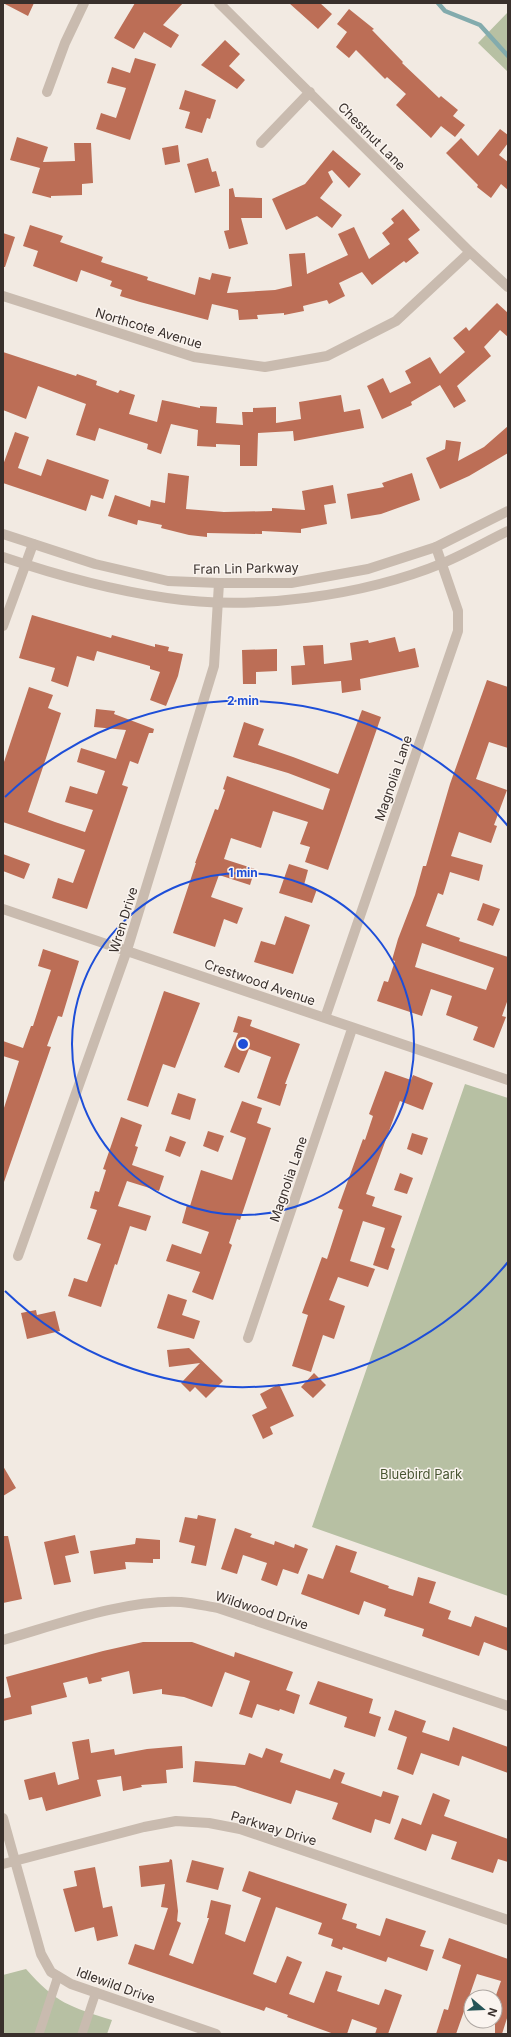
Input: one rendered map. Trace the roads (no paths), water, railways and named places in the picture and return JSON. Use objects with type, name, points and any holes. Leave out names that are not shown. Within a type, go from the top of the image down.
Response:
[{"type":"street","points":[[47,92],[65,43],[84,3]]},
{"type":"street","name":"Chestnut Lane","points":[[219,3],[470,252],[508,287]]},
{"type":"street","points":[[261,143],[310,92]]},
{"type":"street","name":"Northcote Avenue","points":[[3,296],[194,357],[265,367],[327,356],[396,322],[470,252]]},
{"type":"street","name":"Fran Lin Parkway","points":[[3,534],[95,564],[168,580],[219,583],[291,583],[368,569],[436,547],[508,511]]},
{"type":"street","points":[[3,557],[90,584],[167,598],[218,603],[292,600],[370,586],[443,563],[508,530]]},
{"type":"street","points":[[3,626],[33,544]]},
{"type":"street","name":"Magnolia Lane","points":[[325,1018],[458,631],[458,611],[443,563],[436,547]]},
{"type":"street","name":"Wren Drive","points":[[18,1256],[127,950],[214,666],[219,583]]},
{"type":"street","name":"Crestwood Avenue","points":[[3,909],[325,1018],[352,1029],[508,1080]]},
{"type":"street","name":"Magnolia Lane","points":[[248,1338],[352,1029]]},
{"type":"street","name":"Wildwood Drive","points":[[3,1640],[108,1611],[144,1604],[181,1602],[218,1608],[508,1706]]},
{"type":"street","name":"Idlewild Drive","points":[[3,1818],[41,1954],[51,1972],[71,1984],[216,2034]]},
{"type":"street","name":"Parkway Drive","points":[[3,1864],[144,1827],[176,1821],[209,1823],[240,1829],[508,1920]]},
{"type":"lane","points":[[39,2034],[58,1976]]},
{"type":"lane","points":[[82,2034],[96,1992]]},
{"type":"waterway","points":[[438,3],[445,11],[480,25],[508,56]]},
{"type":"park label","name":"Bluebird Park","points":[[421,1474]]}]
